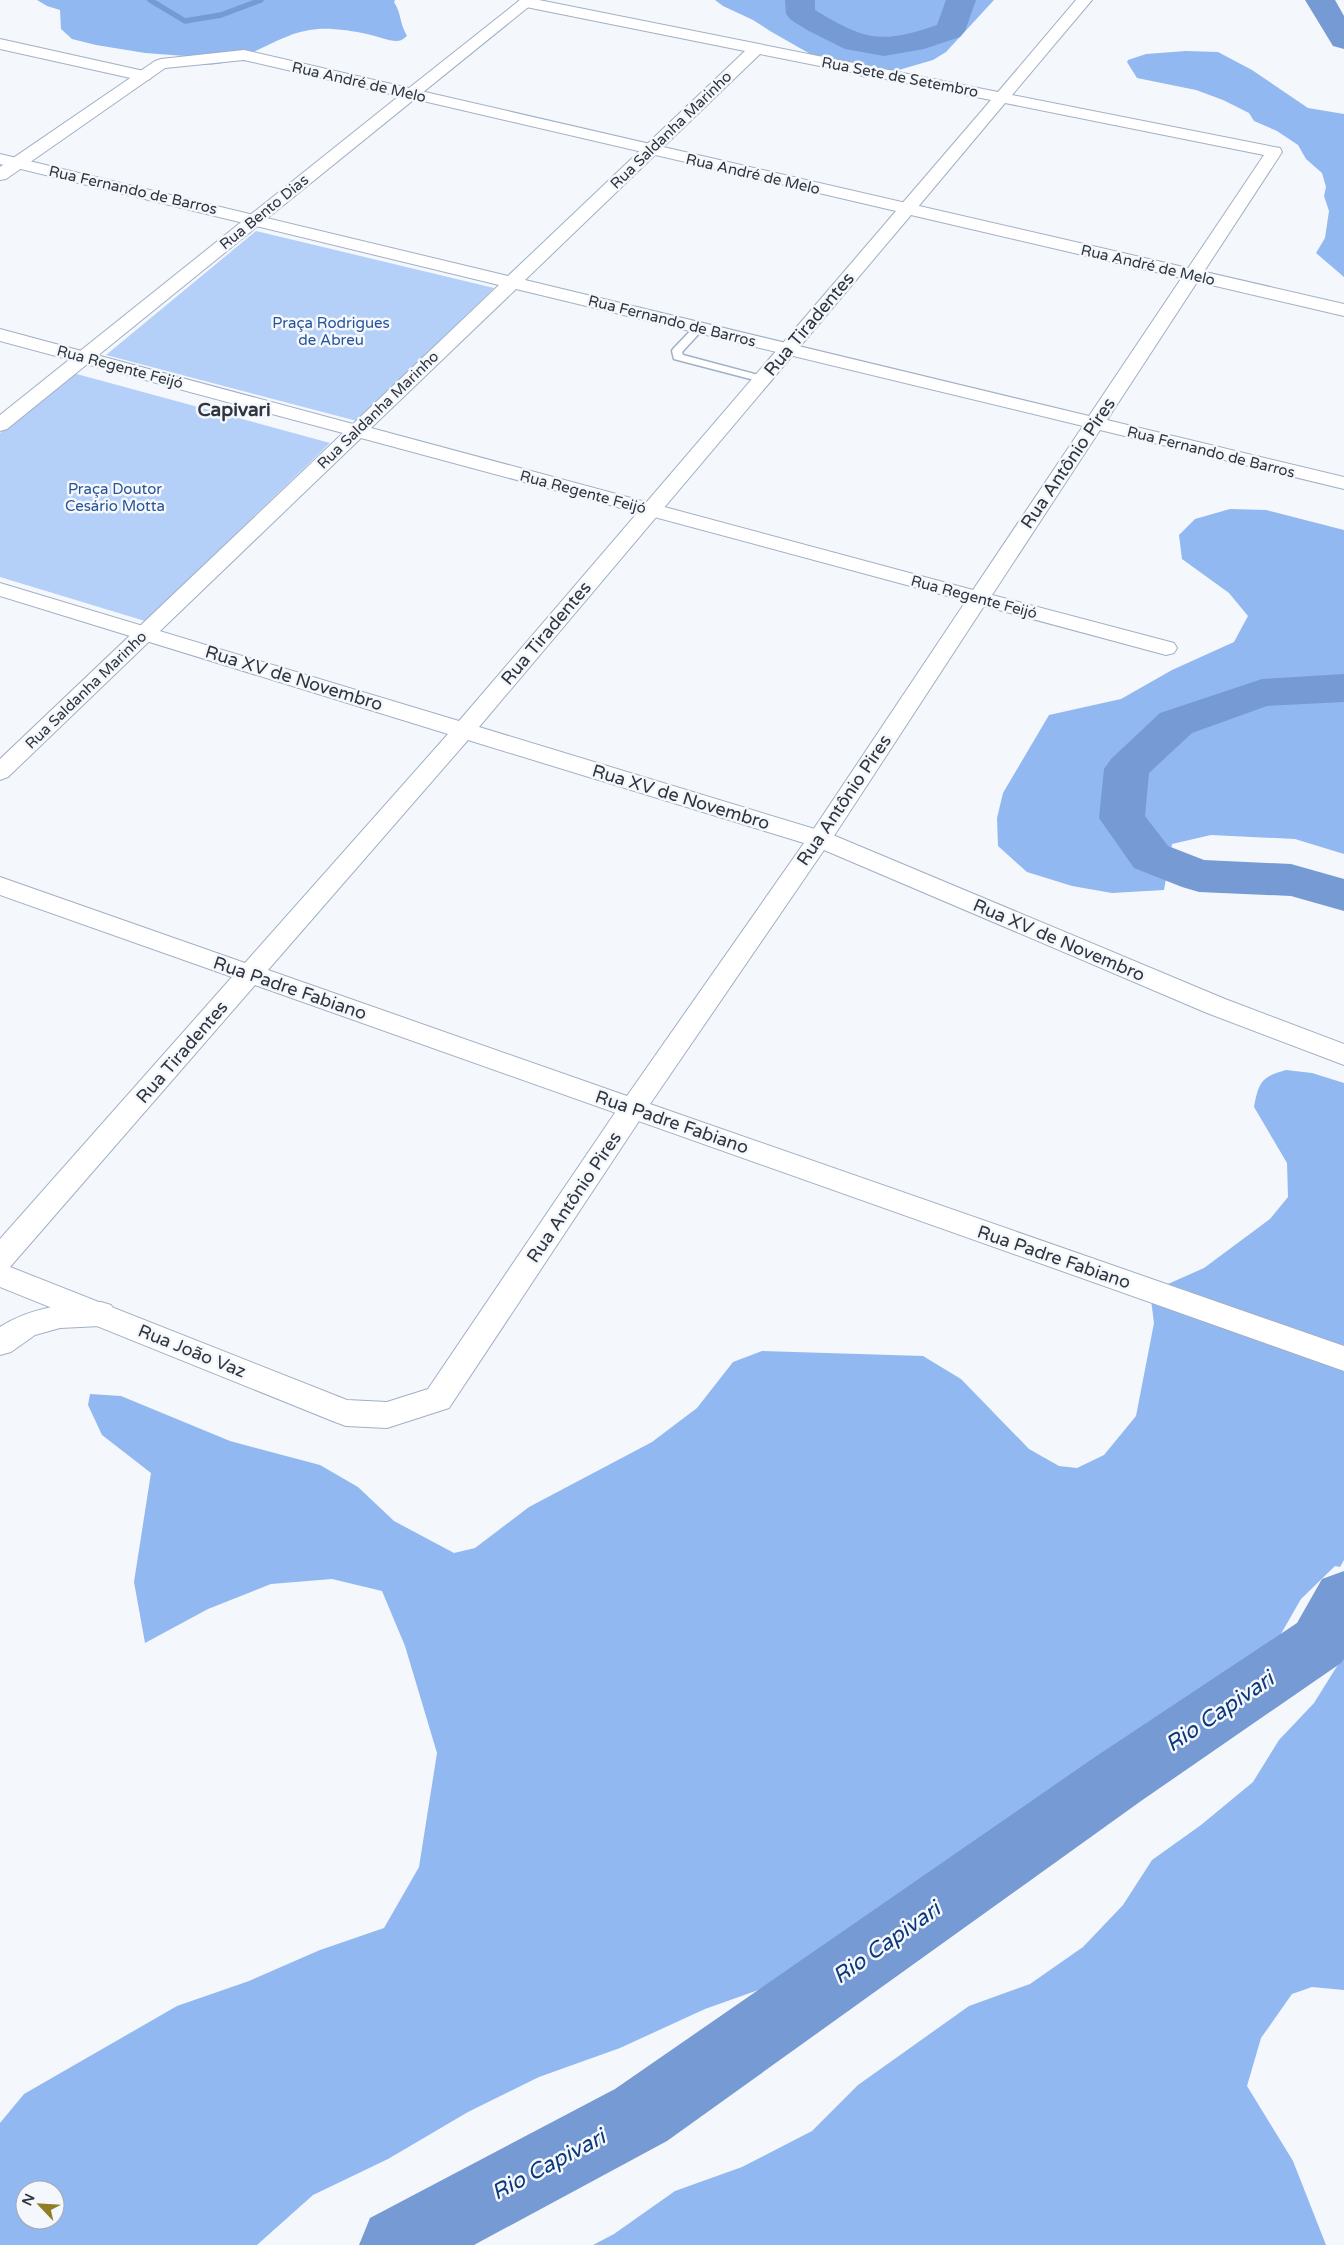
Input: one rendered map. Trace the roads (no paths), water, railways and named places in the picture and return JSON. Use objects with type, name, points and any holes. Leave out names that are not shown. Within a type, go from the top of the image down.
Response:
[{"type":"street","name":"Rua Tiradentes","points":[[0,1259],[464,730],[1084,0]]},
{"type":"street","name":"Rua Sete de Setembro","points":[[528,1],[1274,152]]},
{"type":"street","name":"Rua Bento Dias","points":[[0,425],[528,1]]},
{"type":"street","points":[[0,44],[144,76]]},
{"type":"street","name":"Rua Saldanha Marinho","points":[[0,772],[757,48]]},
{"type":"street","name":"Rua André de Melo","points":[[144,76],[161,64],[244,55],[1344,310]]},
{"type":"street","points":[[0,175],[9,161],[144,76]]},
{"type":"street","name":"Rua Antônio Pires","points":[[387,1415],[438,1399],[633,1108],[819,839],[1274,152]]},
{"type":"street","name":"Rua Fernando de Barros","points":[[9,161],[256,219],[1344,484]]},
{"type":"street","name":"Rua Regente Feijó","points":[[0,335],[1166,648]]},
{"type":"street","name":"Rua XV de Novembro","points":[[0,589],[819,839],[1216,1006],[1344,1055]]},
{"type":"street","name":"Rua Padre Fabiano","points":[[0,886],[1344,1359]]},
{"type":"street","name":"Rua João Vaz","points":[[0,1275],[346,1413],[387,1415]]},
{"type":"street","points":[[0,1343],[26,1326],[60,1316],[101,1314]]},
{"type":"lane","points":[[700,327],[678,351],[678,356],[685,360],[762,379]]},
{"type":"waterway","points":[[150,0],[185,21],[221,15],[261,0]]},
{"type":"waterway","name":"Rio Capivari","points":[[800,0],[801,14],[836,34],[875,47],[894,47],[913,43],[950,31],[961,0]]},
{"type":"waterway","name":"Rio Capivari","points":[[1320,0],[1344,40]]},
{"type":"waterway","name":"Rio Capivari","points":[[1344,688],[1262,693],[1176,723],[1127,769],[1122,818],[1151,857],[1199,876],[1291,880],[1344,895]]},
{"type":"waterway","name":"Rio Capivari","points":[[397,2245],[641,2115],[1118,1779],[1319,1643],[1344,1599]]},
{"type":"district","name":"Capivari","points":[[234,409]]},
{"type":"park label","name":"Praça Rodrigues de Abreu","points":[[331,332]]},
{"type":"park label","name":"Praça Doutor Cesário Motta","points":[[115,498]]}]
